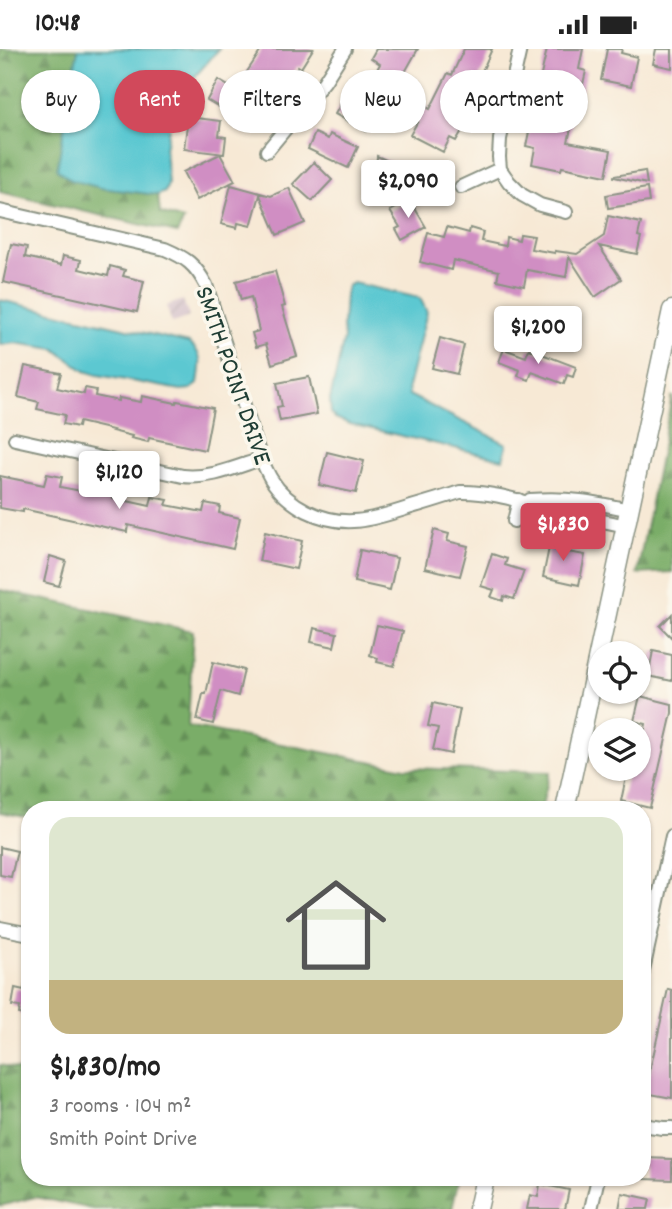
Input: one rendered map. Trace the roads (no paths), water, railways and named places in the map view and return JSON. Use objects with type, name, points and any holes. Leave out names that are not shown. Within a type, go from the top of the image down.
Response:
[{"type":"street","points":[[267,151],[324,82],[345,49]]},
{"type":"street","points":[[520,49],[500,139],[500,169],[509,183],[522,195],[540,205],[566,212]]},
{"type":"street","points":[[461,187],[500,169]]},
{"type":"street","name":"SMITH POINT DRIVE","points":[[0,211],[165,249],[185,257],[199,272],[206,285],[261,459],[283,494],[319,516],[342,521],[373,519],[460,492],[474,492],[519,500],[579,499],[628,518]]},
{"type":"street","points":[[567,801],[672,310]]},
{"type":"street","points":[[15,439],[195,477],[207,476],[261,459]]},
{"type":"street","points":[[514,521],[519,500]]},
{"type":"street","points":[[651,933],[672,836]]},
{"type":"street","points":[[0,928],[21,932]]},
{"type":"street","points":[[651,1126],[672,1128]]},
{"type":"street","points":[[478,1209],[483,1186]]},
{"type":"street","points":[[591,1209],[596,1186]]},
{"type":"water","points":[[78,49],[219,49],[201,70],[114,70],[114,133],[168,133],[165,149],[168,184],[165,192],[158,195],[101,188],[71,180],[57,169],[63,133],[100,133],[100,70],[74,70]]},
{"type":"water","points":[[353,283],[420,298],[427,312],[408,387],[409,395],[507,444],[503,459],[350,424],[335,418],[331,413],[330,400],[344,338],[345,295],[347,286]]},
{"type":"water","points":[[0,300],[189,343],[199,357],[198,384],[191,389],[181,390],[98,375],[85,371],[55,349],[15,343],[0,345]]}]
